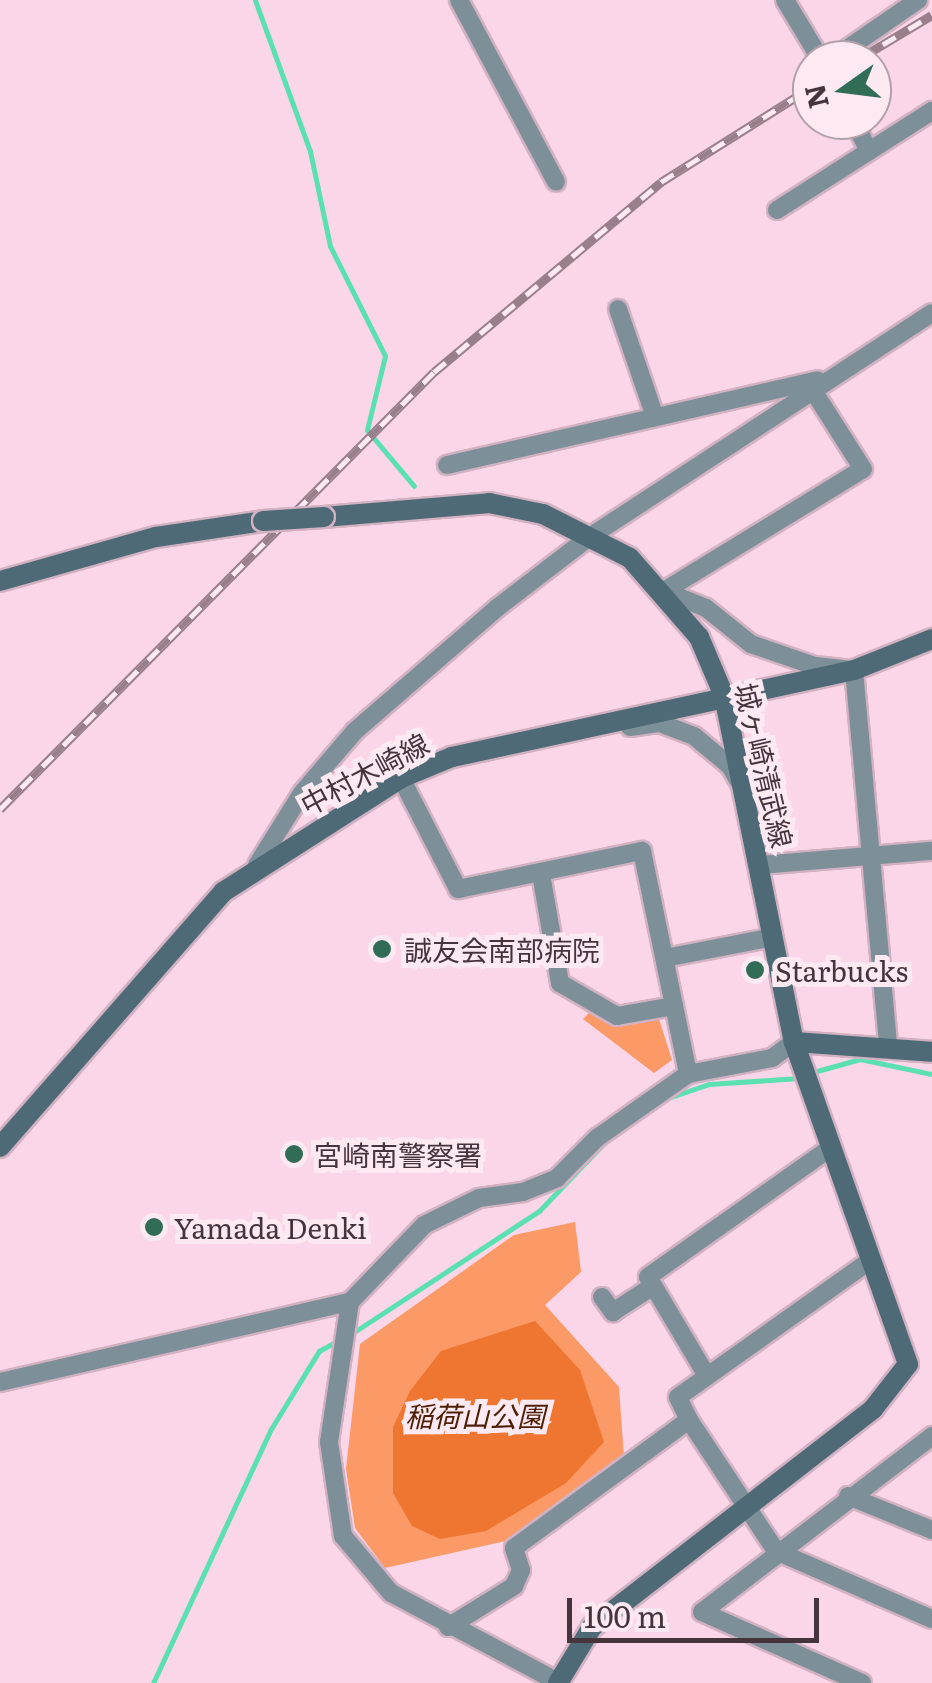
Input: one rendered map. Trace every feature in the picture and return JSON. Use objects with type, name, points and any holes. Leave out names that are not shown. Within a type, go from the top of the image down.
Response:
[{"type":"main road","name":"城ヶ崎清武線","points":[[0,581],[156,536],[263,521],[489,503],[543,514],[630,558],[664,591],[699,637],[724,696],[748,797],[794,1042],[829,1149],[904,1340],[908,1364],[900,1381],[592,1627],[560,1683]]},
{"type":"main road","name":"中村木崎線","points":[[0,1147],[223,892],[256,866],[401,778],[452,757],[854,670],[932,639]]},
{"type":"main road","points":[[794,1042],[932,1052]]},
{"type":"street","points":[[458,0],[556,182]]},
{"type":"street","points":[[785,0],[809,40]]},
{"type":"street","points":[[860,40],[918,0]]},
{"type":"street","points":[[777,210],[932,111]]},
{"type":"street","points":[[863,140],[869,151]]},
{"type":"street","points":[[618,309],[655,418]]},
{"type":"street","points":[[256,866],[302,794],[356,730],[591,536],[932,313]]},
{"type":"street","points":[[446,465],[820,383]]},
{"type":"street","points":[[664,591],[863,469],[820,383]]},
{"type":"street","points":[[664,591],[706,608],[751,644],[816,666],[854,670],[888,1046]]},
{"type":"street","points":[[588,726],[660,723],[694,736],[730,766],[748,797]]},
{"type":"street","points":[[401,778],[458,889],[642,851],[688,1074]]},
{"type":"street","points":[[760,865],[932,852]]},
{"type":"street","points":[[540,874],[560,983],[617,1016],[674,1006]]},
{"type":"street","points":[[665,958],[773,937]]},
{"type":"street","points":[[0,1382],[350,1302],[424,1225],[479,1198],[523,1192],[557,1178],[597,1138],[688,1074],[772,1058],[794,1042]]},
{"type":"street","points":[[707,1376],[648,1277],[829,1149]]},
{"type":"street","points":[[872,1260],[678,1396],[689,1420],[776,1551],[932,1618]]},
{"type":"street","points":[[602,1297],[613,1312],[654,1286]]},
{"type":"street","points":[[350,1302],[329,1442],[343,1536],[391,1593],[448,1628],[560,1683]]},
{"type":"street","points":[[448,1628],[514,1586],[522,1570],[514,1548],[689,1420]]},
{"type":"street","points":[[862,1683],[702,1612],[776,1551],[932,1436]]},
{"type":"street","points":[[848,1496],[932,1530]]},
{"type":"green space","points":[[590,1012],[617,1025],[659,1019],[672,1060],[654,1073],[583,1019]]},
{"type":"green space","name":"稲荷山公園","points":[[575,1222],[581,1272],[545,1305],[619,1387],[624,1458],[515,1539],[385,1568],[355,1528],[346,1469],[360,1344],[514,1235]]},
{"type":"green space","points":[[535,1321],[580,1370],[604,1442],[566,1483],[486,1531],[440,1539],[412,1526],[393,1493],[393,1427],[410,1391],[441,1351]]},
{"type":"waterway","points":[[255,0],[310,151],[330,246],[385,356],[367,430],[414,486]]},
{"type":"waterway","points":[[810,1073],[860,1059],[932,1074]]},
{"type":"waterway","points":[[665,1099],[709,1084],[800,1078]]},
{"type":"waterway","points":[[351,1334],[539,1211],[607,1140]]},
{"type":"waterway","points":[[153,1683],[271,1429],[319,1351],[341,1339]]},
{"type":"railway","points":[[890,40],[932,15]]},
{"type":"railway","points":[[0,809],[434,372],[661,182],[792,100]]},
{"type":"place","name":"誠友会南部病院","points":[[382,949]]},
{"type":"place","name":"Starbucks","points":[[755,970]]},
{"type":"place","name":"宮崎南警察署","points":[[294,1154]]},
{"type":"place","name":"Yamada Denki","points":[[154,1227]]}]
